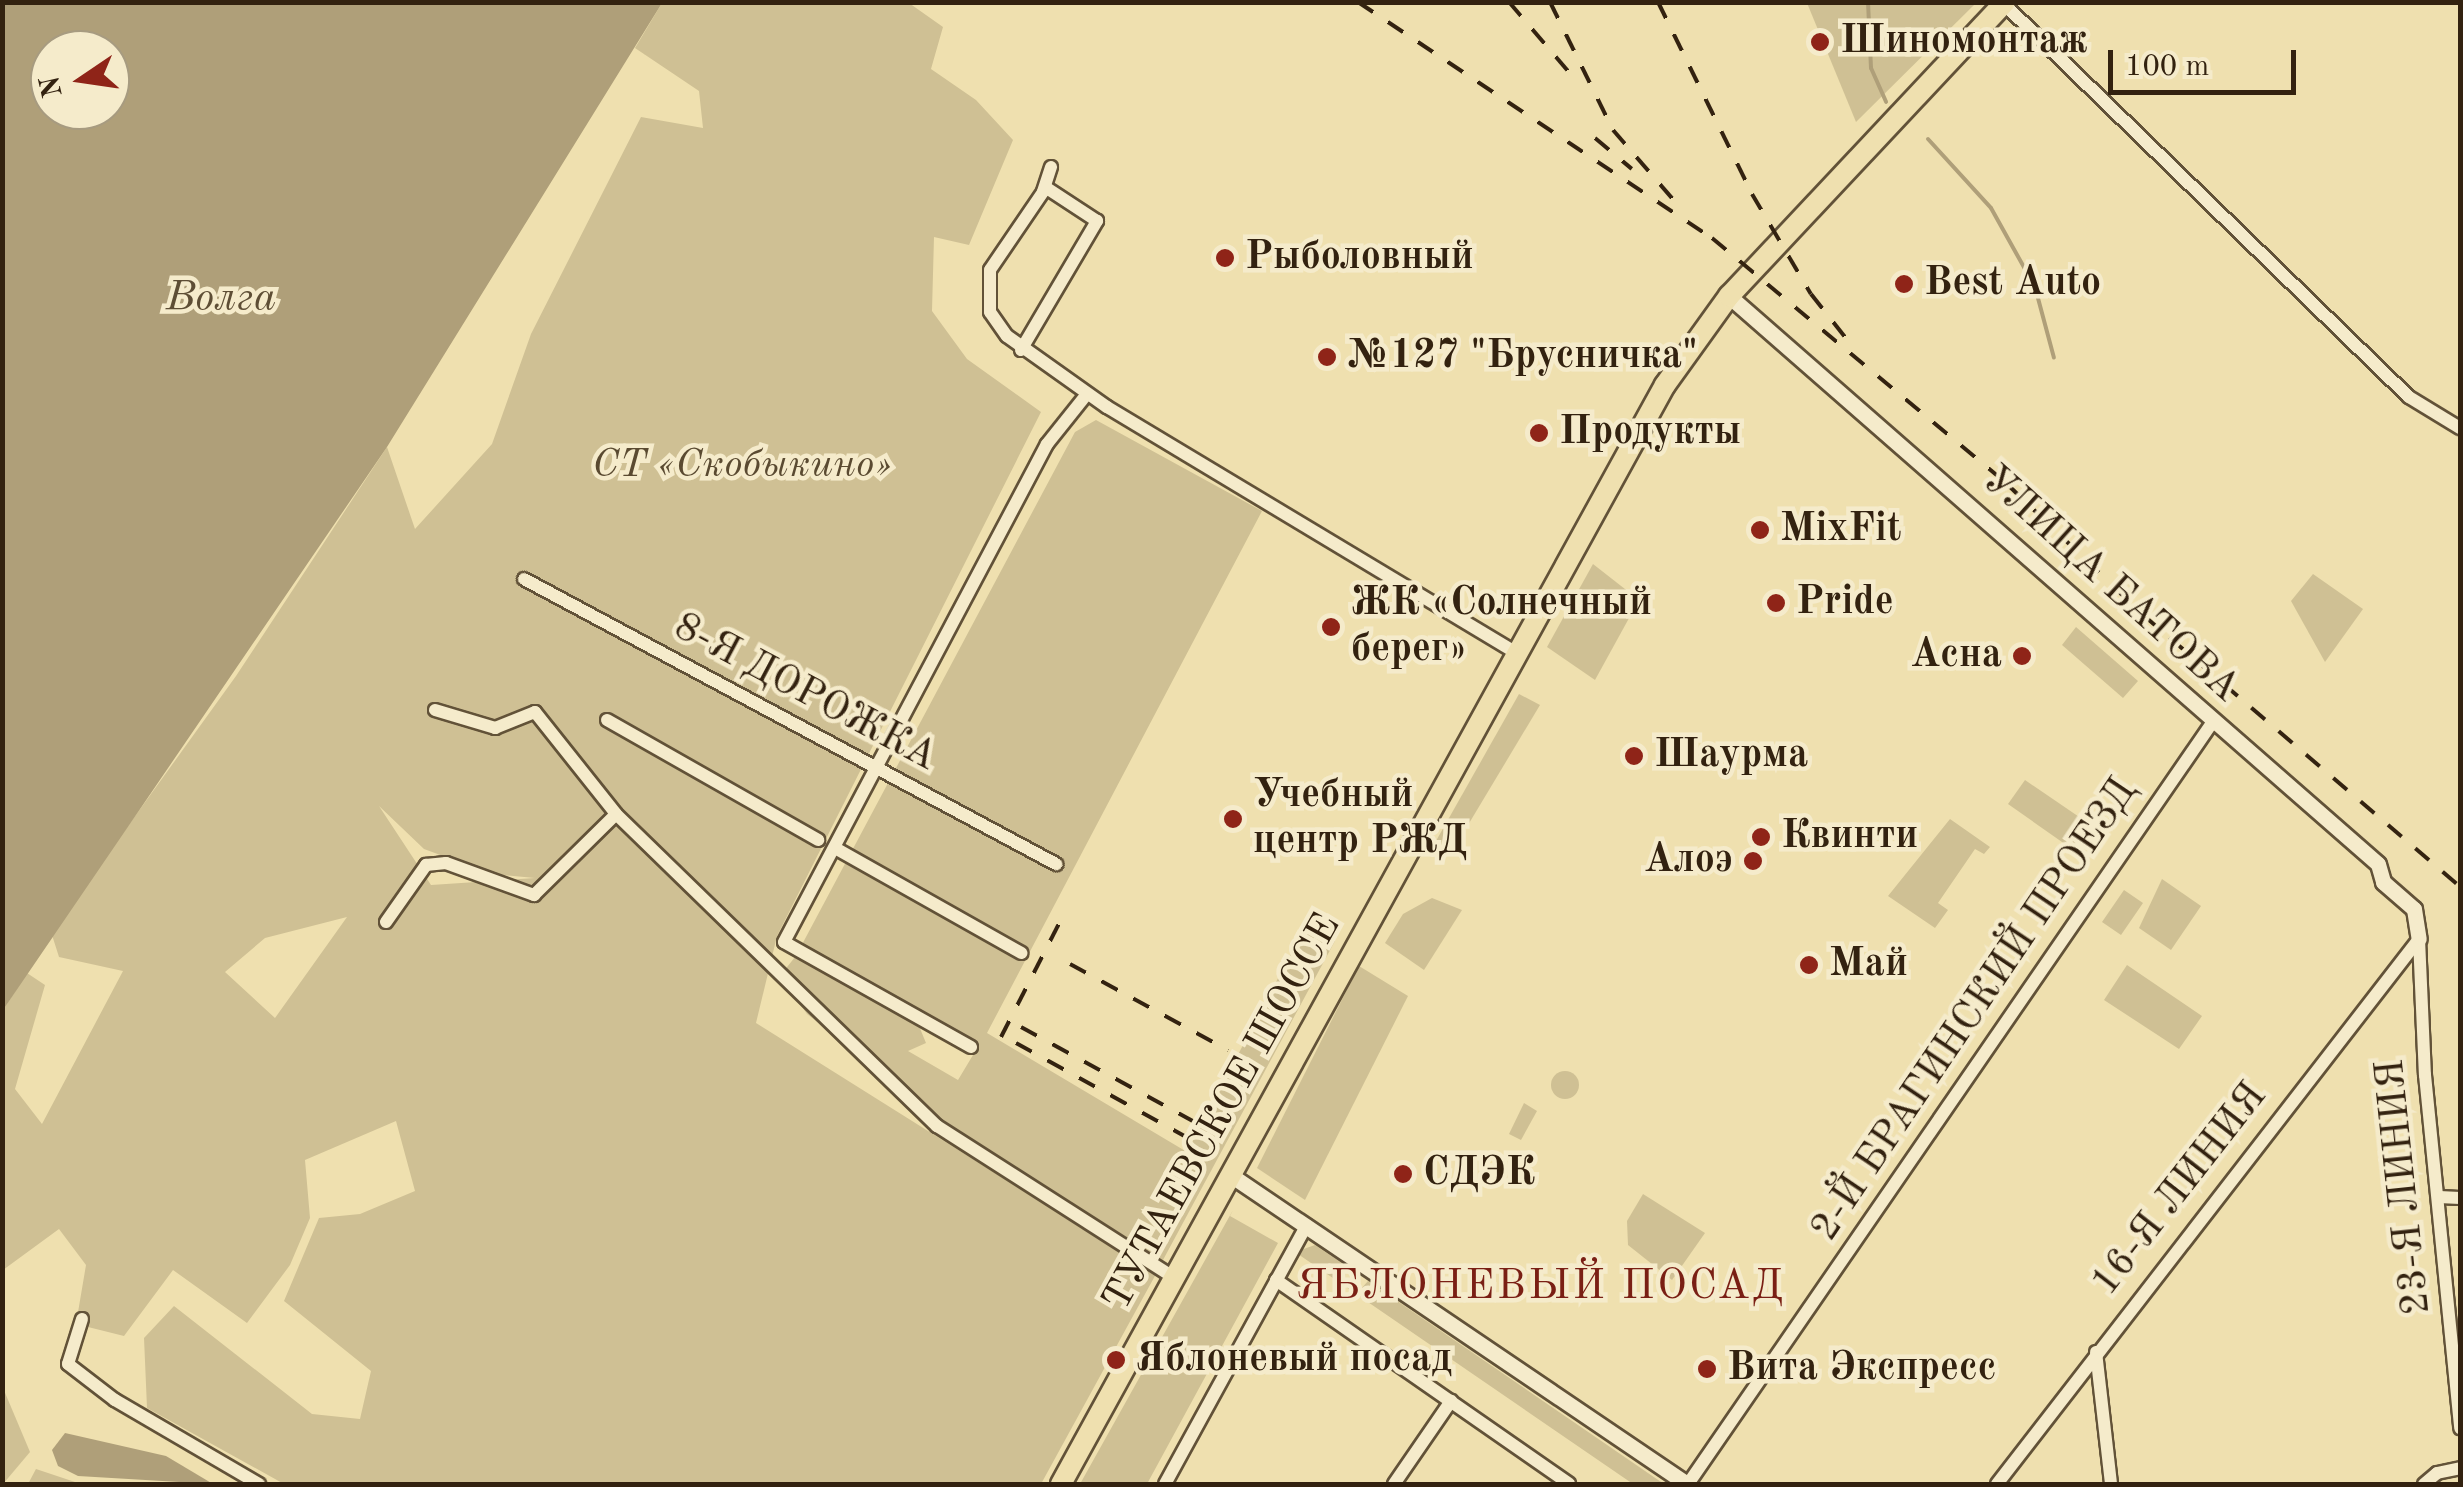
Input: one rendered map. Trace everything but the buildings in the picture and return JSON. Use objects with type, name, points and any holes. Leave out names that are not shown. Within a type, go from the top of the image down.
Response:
[{"type":"main road","name":"ТУТАЕВСКОЕ ШОССЕ","points":[[1061,1484],[1654,402],[1729,296],[2004,3]]},
{"type":"street","points":[[2004,3],[2409,398],[2460,428]]},
{"type":"street","points":[[1051,168],[1045,188],[990,270],[990,312],[1021,350],[1087,394],[1516,653]]},
{"type":"street","points":[[1021,350],[1096,221],[1045,188]]},
{"type":"street","name":"УЛИЦА БАТОВА","points":[[1729,296],[2378,864],[2384,882],[2414,909],[2419,939]]},
{"type":"street","points":[[971,1047],[784,942],[1048,444],[1087,394]]},
{"type":"street","name":"8-Я ДОРОЖКА","points":[[524,580],[1056,864]]},
{"type":"street","points":[[435,710],[495,728],[535,712],[616,814],[937,1126],[1173,1277]]},
{"type":"street","points":[[607,720],[818,840]]},
{"type":"street","name":"2-Й БРАГИНСКИЙ ПРОЕЗД","points":[[1687,1484],[2214,720]]},
{"type":"street","points":[[386,922],[426,865],[446,862],[534,895],[616,814]]},
{"type":"street","points":[[836,848],[1021,953]]},
{"type":"street","name":"23-Я ЛИНИЯ","points":[[2419,939],[2460,1428]]},
{"type":"street","name":"16-Я ЛИНИЯ","points":[[1996,1484],[2419,939]]},
{"type":"street","points":[[1228,1174],[1687,1484]]},
{"type":"street","points":[[2439,1197],[2460,1198]]},
{"type":"street","points":[[1164,1484],[1307,1226]]},
{"type":"street","points":[[1276,1280],[1569,1484]]},
{"type":"street","points":[[82,1319],[68,1364],[115,1400],[259,1484]]},
{"type":"street","points":[[2096,1352],[2111,1484]]},
{"type":"street","points":[[1394,1484],[1450,1401]]},
{"type":"street","points":[[2424,1484],[2436,1473],[2460,1468]]},
{"type":"green space","name":"СТ «Скобыкино»","points":[[662,3],[909,3],[943,27],[931,69],[976,100],[1013,140],[969,245],[934,237],[932,311],[967,359],[1041,412],[777,936],[756,1023],[1156,1274],[1041,1484],[284,1484],[147,1408],[144,1338],[174,1306],[312,1414],[360,1419],[371,1371],[284,1301],[319,1218],[360,1214],[415,1191],[396,1121],[305,1160],[310,1218],[290,1265],[247,1323],[173,1270],[124,1336],[76,1324],[86,1265],[59,1229],[3,1270],[3,1010],[27,973],[45,985],[15,1089],[42,1124],[123,971],[59,957],[52,935],[71,905],[236,676],[387,447],[415,529],[492,444],[531,334],[641,117],[703,128],[699,91],[635,48]],"holes":[[[379,806],[424,849],[492,874],[535,878],[431,885]],[[347,917],[275,1018],[225,972],[265,938]]]},
{"type":"green space","points":[[1807,3],[1976,3],[1856,122]]},
{"type":"green space","points":[[1096,420],[1262,511],[987,1033],[1187,1152],[1308,921],[1335,941],[1163,1260],[963,1135],[807,1014],[780,976],[795,957],[919,1026],[926,1043],[908,1051],[958,1080],[976,1050],[798,952],[1075,432]]},
{"type":"green space","points":[[1593,564],[1639,600],[1595,680],[1547,647]]},
{"type":"green space","points":[[2313,574],[2363,609],[2325,662],[2291,601]]},
{"type":"green space","points":[[2076,627],[2138,681],[2123,698],[2062,645]]},
{"type":"green space","points":[[1519,694],[1540,705],[1450,855],[1436,841]]},
{"type":"green space","points":[[2025,780],[2088,823],[2072,849],[2008,804]]},
{"type":"green space","points":[[1950,819],[1990,847],[1984,854],[1975,849],[1938,903],[1948,910],[1935,928],[1888,896]]},
{"type":"green space","points":[[2162,879],[2201,906],[2171,950],[2139,928]]},
{"type":"green space","points":[[2124,890],[2143,903],[2121,935],[2102,922]]},
{"type":"green space","points":[[1432,898],[1462,910],[1424,970],[1385,943],[1403,914]]},
{"type":"green space","points":[[2127,965],[2202,1016],[2179,1049],[2104,1000]]},
{"type":"green space","points":[[1359,966],[1408,996],[1305,1200],[1257,1168]]},
{"type":"green space","points":[[1565,1071],[1575,1075],[1579,1085],[1575,1095],[1565,1099],[1555,1095],[1551,1085],[1555,1075]]},
{"type":"green space","points":[[1524,1103],[1537,1111],[1521,1140],[1509,1134]]},
{"type":"green space","points":[[1643,1194],[1705,1233],[1672,1280],[1628,1245],[1627,1221]]},
{"type":"green space","points":[[1233,1210],[1230,1216],[1278,1243],[1147,1484],[1080,1484]]},
{"type":"green space","points":[[1315,1245],[1346,1266],[1345,1279],[1361,1289],[1368,1281],[1664,1484],[1633,1484],[1295,1252]]},
{"type":"green space","points":[[3,1388],[30,1452],[2,1484]]},
{"type":"green space","points":[[36,1469],[81,1484],[28,1484]]},
{"type":"water","name":"Волга","points":[[3,2],[662,3],[387,447],[3,1010]]},
{"type":"water","points":[[65,1433],[166,1456],[213,1484],[78,1476],[58,1466],[52,1450]]},
{"type":"waterway","points":[[1868,2],[1871,68],[1886,102]]},
{"type":"waterway","points":[[1928,139],[1991,208],[2035,287],[2054,358]]},
{"type":"railway","points":[[1358,2],[1712,238],[2008,485],[2142,614],[2460,887]]},
{"type":"railway","points":[[1509,2],[1574,78]]},
{"type":"railway","points":[[1550,2],[1613,130],[1677,204]]},
{"type":"railway","points":[[1658,2],[1752,194],[1811,294],[1852,346]]},
{"type":"railway","points":[[1595,138],[1632,169]]},
{"type":"railway","points":[[1001,1037],[1062,918]]},
{"type":"railway","points":[[1070,964],[1228,1050]]},
{"type":"railway","points":[[1021,1027],[1198,1124]]},
{"type":"railway","points":[[1016,1043],[1188,1138]]},
{"type":"place","name":"Шиномонтаж","points":[[1820,42]]},
{"type":"place","name":"Рыболовный","points":[[1225,258]]},
{"type":"place","name":"Best Auto","points":[[1904,284]]},
{"type":"place","name":"№127 \"Брусничка\"","points":[[1327,357]]},
{"type":"place","name":"Продукты","points":[[1539,433]]},
{"type":"place","name":"MixFit","points":[[1760,530]]},
{"type":"place","name":"Pride","points":[[1776,603]]},
{"type":"place","name":"ЖК «Солнечный берег»","points":[[1331,627]]},
{"type":"place","name":"Асна","points":[[2022,656]]},
{"type":"place","name":"Шаурма","points":[[1634,756]]},
{"type":"place","name":"Учебный центр РЖД","points":[[1233,819]]},
{"type":"place","name":"Квинти","points":[[1761,837]]},
{"type":"place","name":"Алоэ","points":[[1753,861]]},
{"type":"place","name":"Май","points":[[1809,965]]},
{"type":"place","name":"СДЭК","points":[[1403,1174]]},
{"type":"place","name":"Яблоневый посад","points":[[1116,1360]]},
{"type":"place","name":"Вита Экспресс","points":[[1707,1369]]},
{"type":"district","name":"ЯБЛОНЕВЫЙ ПОСАД","points":[[1541,1287]]}]
